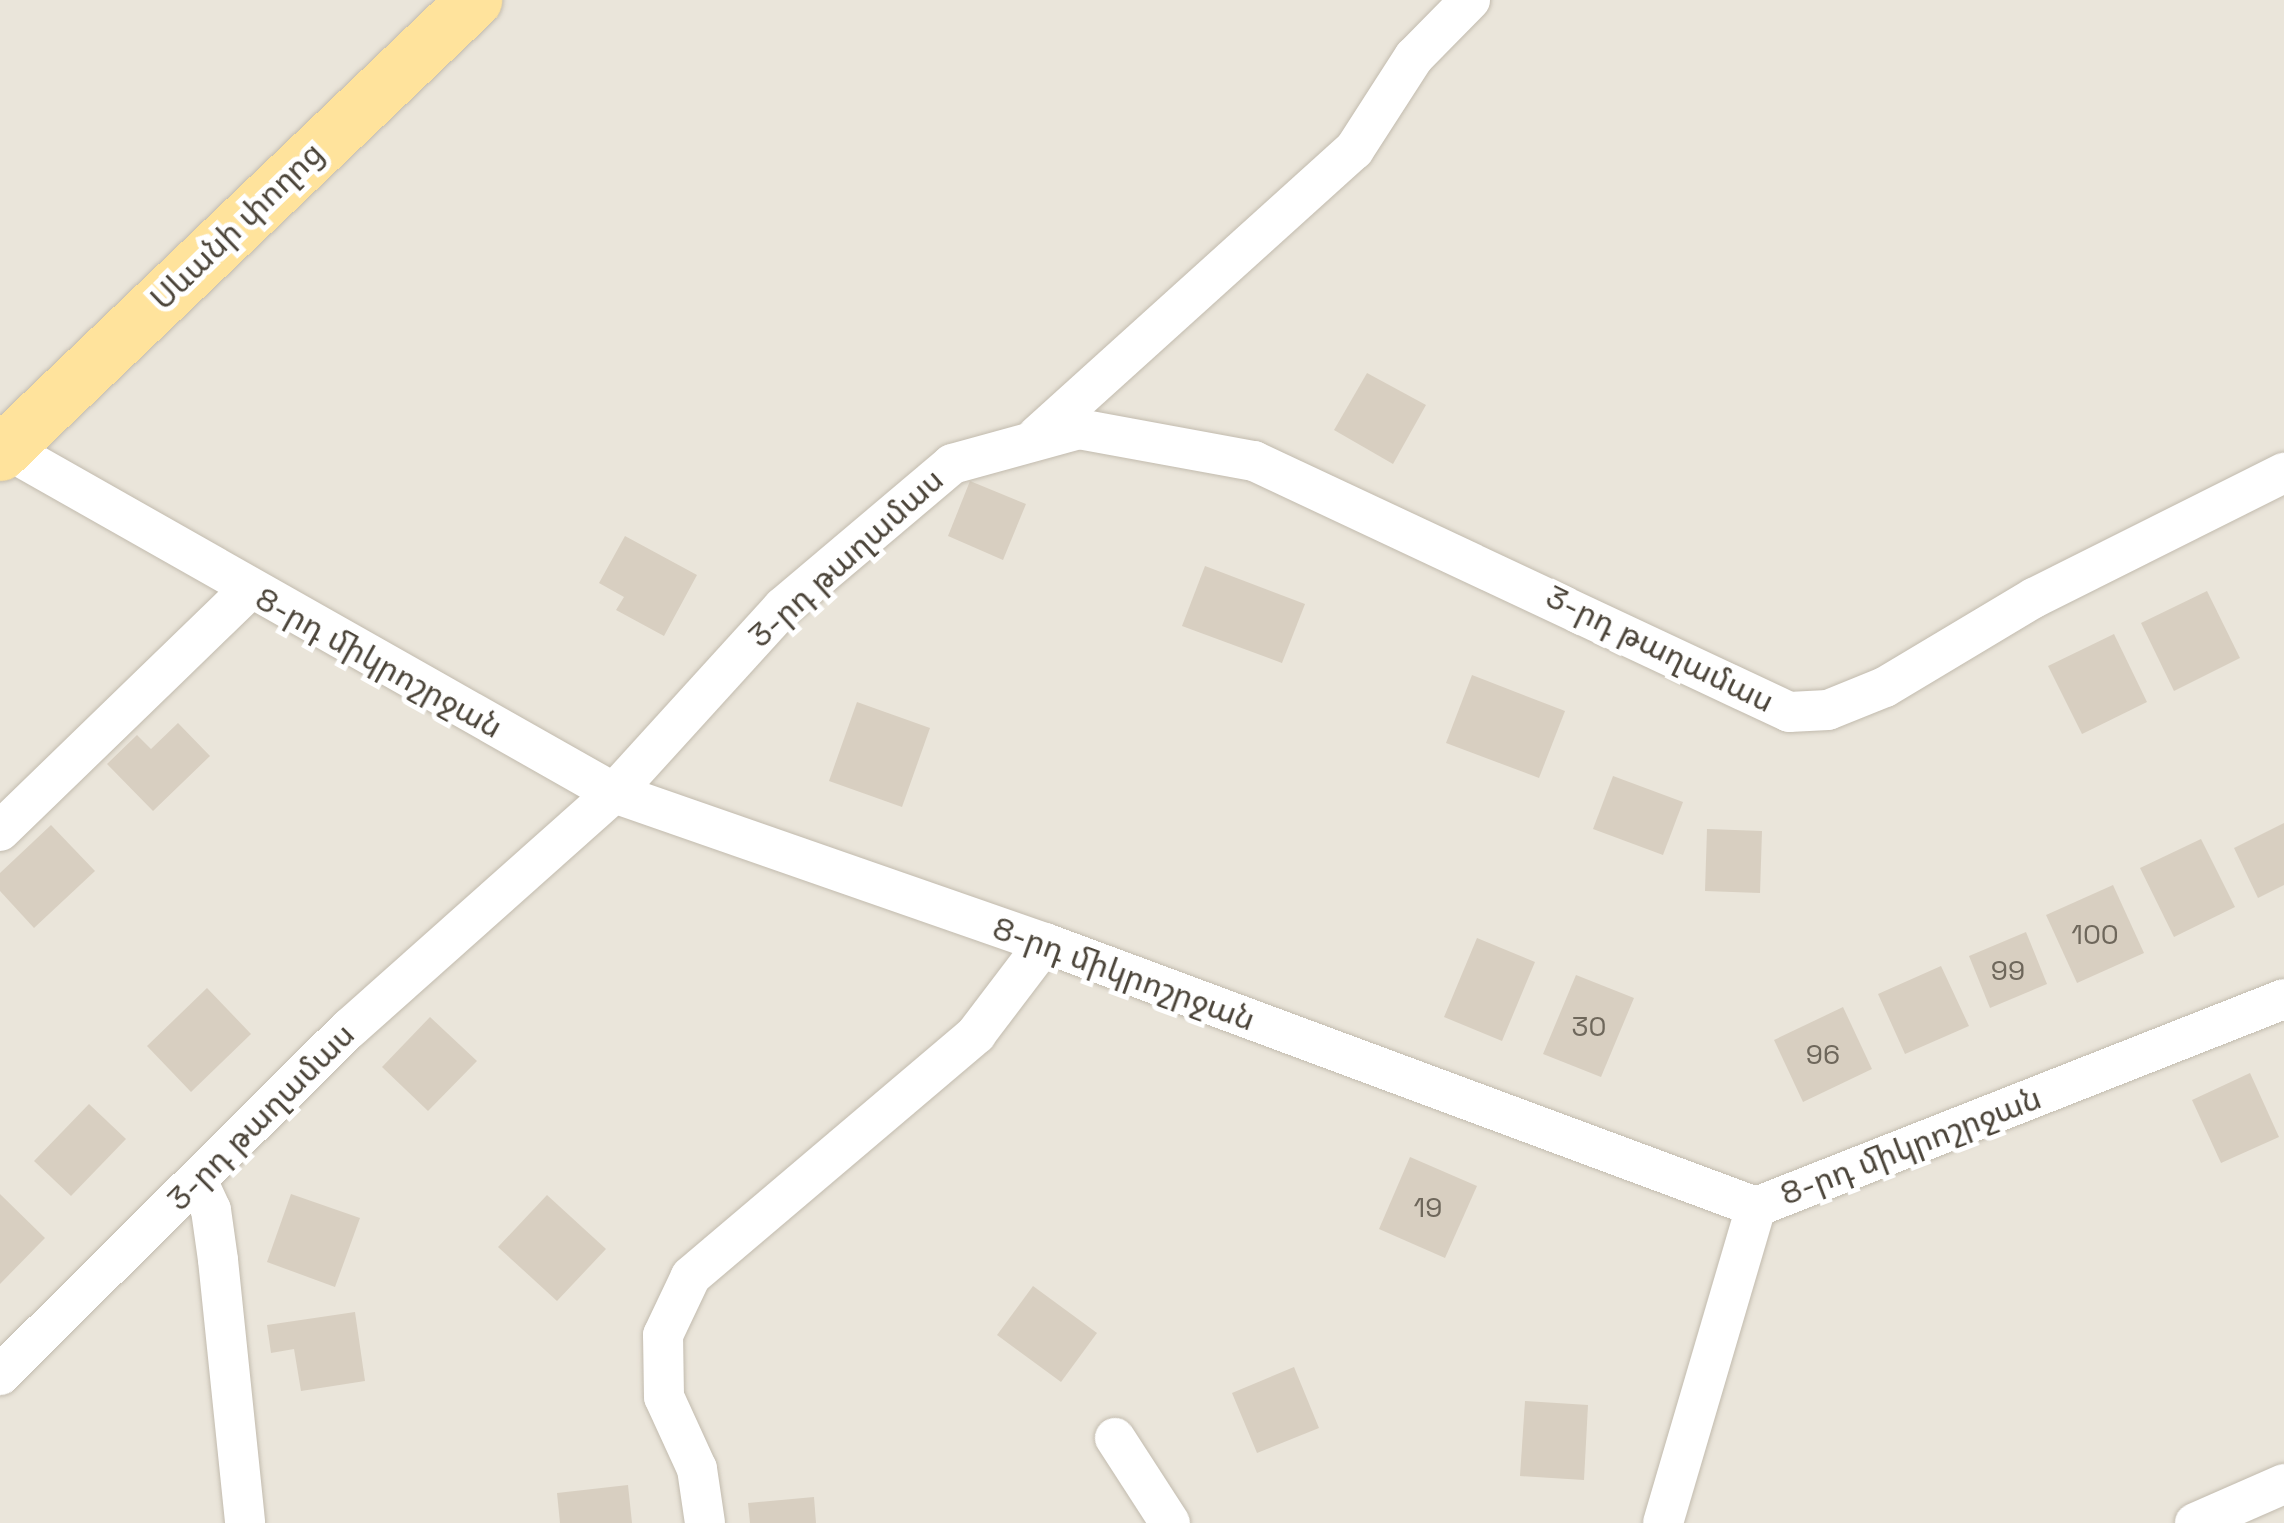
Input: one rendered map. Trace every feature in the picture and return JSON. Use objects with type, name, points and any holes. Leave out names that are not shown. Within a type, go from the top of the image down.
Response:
[{"type":"main road","name":"Սևանի փողոց","points":[[2,451],[474,0]]},
{"type":"street","points":[[1036,436],[1354,150],[1414,57],[1470,0]]},
{"type":"street","name":"3-րդ թաղամաս","points":[[0,1375],[350,1028],[614,793],[783,607],[906,496],[952,464],[1036,436],[1110,432],[1264,465],[1789,712],[1828,710],[1884,688],[2034,598],[2284,474]]},
{"type":"street","name":"8-րդ միկրոշրջան","points":[[2,451],[614,793],[1045,944],[1756,1207],[2284,999]]},
{"type":"street","points":[[0,831],[248,591]]},
{"type":"street","points":[[705,1523],[697,1469],[664,1398],[663,1334],[690,1276],[976,1034],[1045,944]]},
{"type":"street","points":[[197,1180],[211,1210],[218,1260],[245,1523]]},
{"type":"street","points":[[1663,1523],[1756,1207]]},
{"type":"street","points":[[1115,1438],[1170,1523]]},
{"type":"street","points":[[2195,1523],[2284,1484]]},
{"type":"shaded area","points":[[0,0],[2284,0],[2284,1523],[0,1523]]},
{"type":"building","points":[[1367,373],[1426,405],[1393,464],[1334,430]]},
{"type":"building","points":[[970,481],[1026,504],[1003,560],[948,536]]},
{"type":"building","points":[[625,536],[697,575],[664,636],[616,610],[624,597],[599,583]]},
{"type":"building","points":[[1205,566],[1305,604],[1282,663],[1182,626]]},
{"type":"building","points":[[2207,591],[2240,658],[2174,691],[2141,623]]},
{"type":"building","points":[[2114,634],[2147,702],[2082,734],[2048,666]]},
{"type":"building","points":[[1472,675],[1565,711],[1539,778],[1446,743]]},
{"type":"building","points":[[857,702],[930,728],[902,807],[829,781]]},
{"type":"building","points":[[178,723],[210,756],[153,811],[107,764],[137,735],[151,749]]},
{"type":"building","points":[[1613,776],[1683,802],[1663,855],[1593,829]]},
{"type":"building","points":[[2284,823],[2284,885],[2258,898],[2234,848]]},
{"type":"building","points":[[51,825],[95,871],[34,928],[0,891],[0,873]]},
{"type":"building","points":[[1707,829],[1762,831],[1760,893],[1705,891]]},
{"type":"building","points":[[2201,839],[2235,907],[2174,937],[2140,868]]},
{"type":"building","points":[[2113,885],[2144,953],[2077,983],[2046,915]]},
{"type":"building","points":[[2026,932],[2047,984],[1990,1008],[1969,956]]},
{"type":"building","points":[[1477,938],[1535,962],[1502,1041],[1444,1017]]},
{"type":"building","points":[[1941,966],[1969,1026],[1905,1054],[1878,994]]},
{"type":"building","points":[[1576,975],[1634,998],[1601,1077],[1543,1054]]},
{"type":"building","points":[[207,988],[251,1034],[191,1092],[147,1046]]},
{"type":"building","points":[[1843,1007],[1872,1069],[1803,1102],[1774,1040]]},
{"type":"building","points":[[430,1017],[477,1061],[428,1111],[382,1067]]},
{"type":"building","points":[[2250,1073],[2279,1137],[2221,1163],[2192,1100]]},
{"type":"building","points":[[89,1104],[126,1139],[71,1196],[34,1161]]},
{"type":"building","points":[[1410,1157],[1477,1186],[1445,1258],[1379,1229]]},
{"type":"building","points":[[0,1194],[45,1238],[0,1284]]},
{"type":"building","points":[[291,1194],[360,1218],[335,1287],[267,1262]]},
{"type":"building","points":[[547,1195],[606,1249],[557,1301],[498,1247]]},
{"type":"building","points":[[1033,1286],[1097,1333],[1061,1382],[997,1335]]},
{"type":"building","points":[[355,1312],[365,1381],[301,1391],[294,1349],[271,1353],[267,1325]]},
{"type":"building","points":[[1294,1367],[1319,1428],[1257,1453],[1232,1393]]},
{"type":"building","points":[[1525,1401],[1588,1405],[1584,1480],[1520,1476]]},
{"type":"building","points":[[628,1485],[632,1523],[560,1523],[557,1493]]},
{"type":"building","points":[[814,1497],[816,1523],[750,1523],[748,1503]]}]
